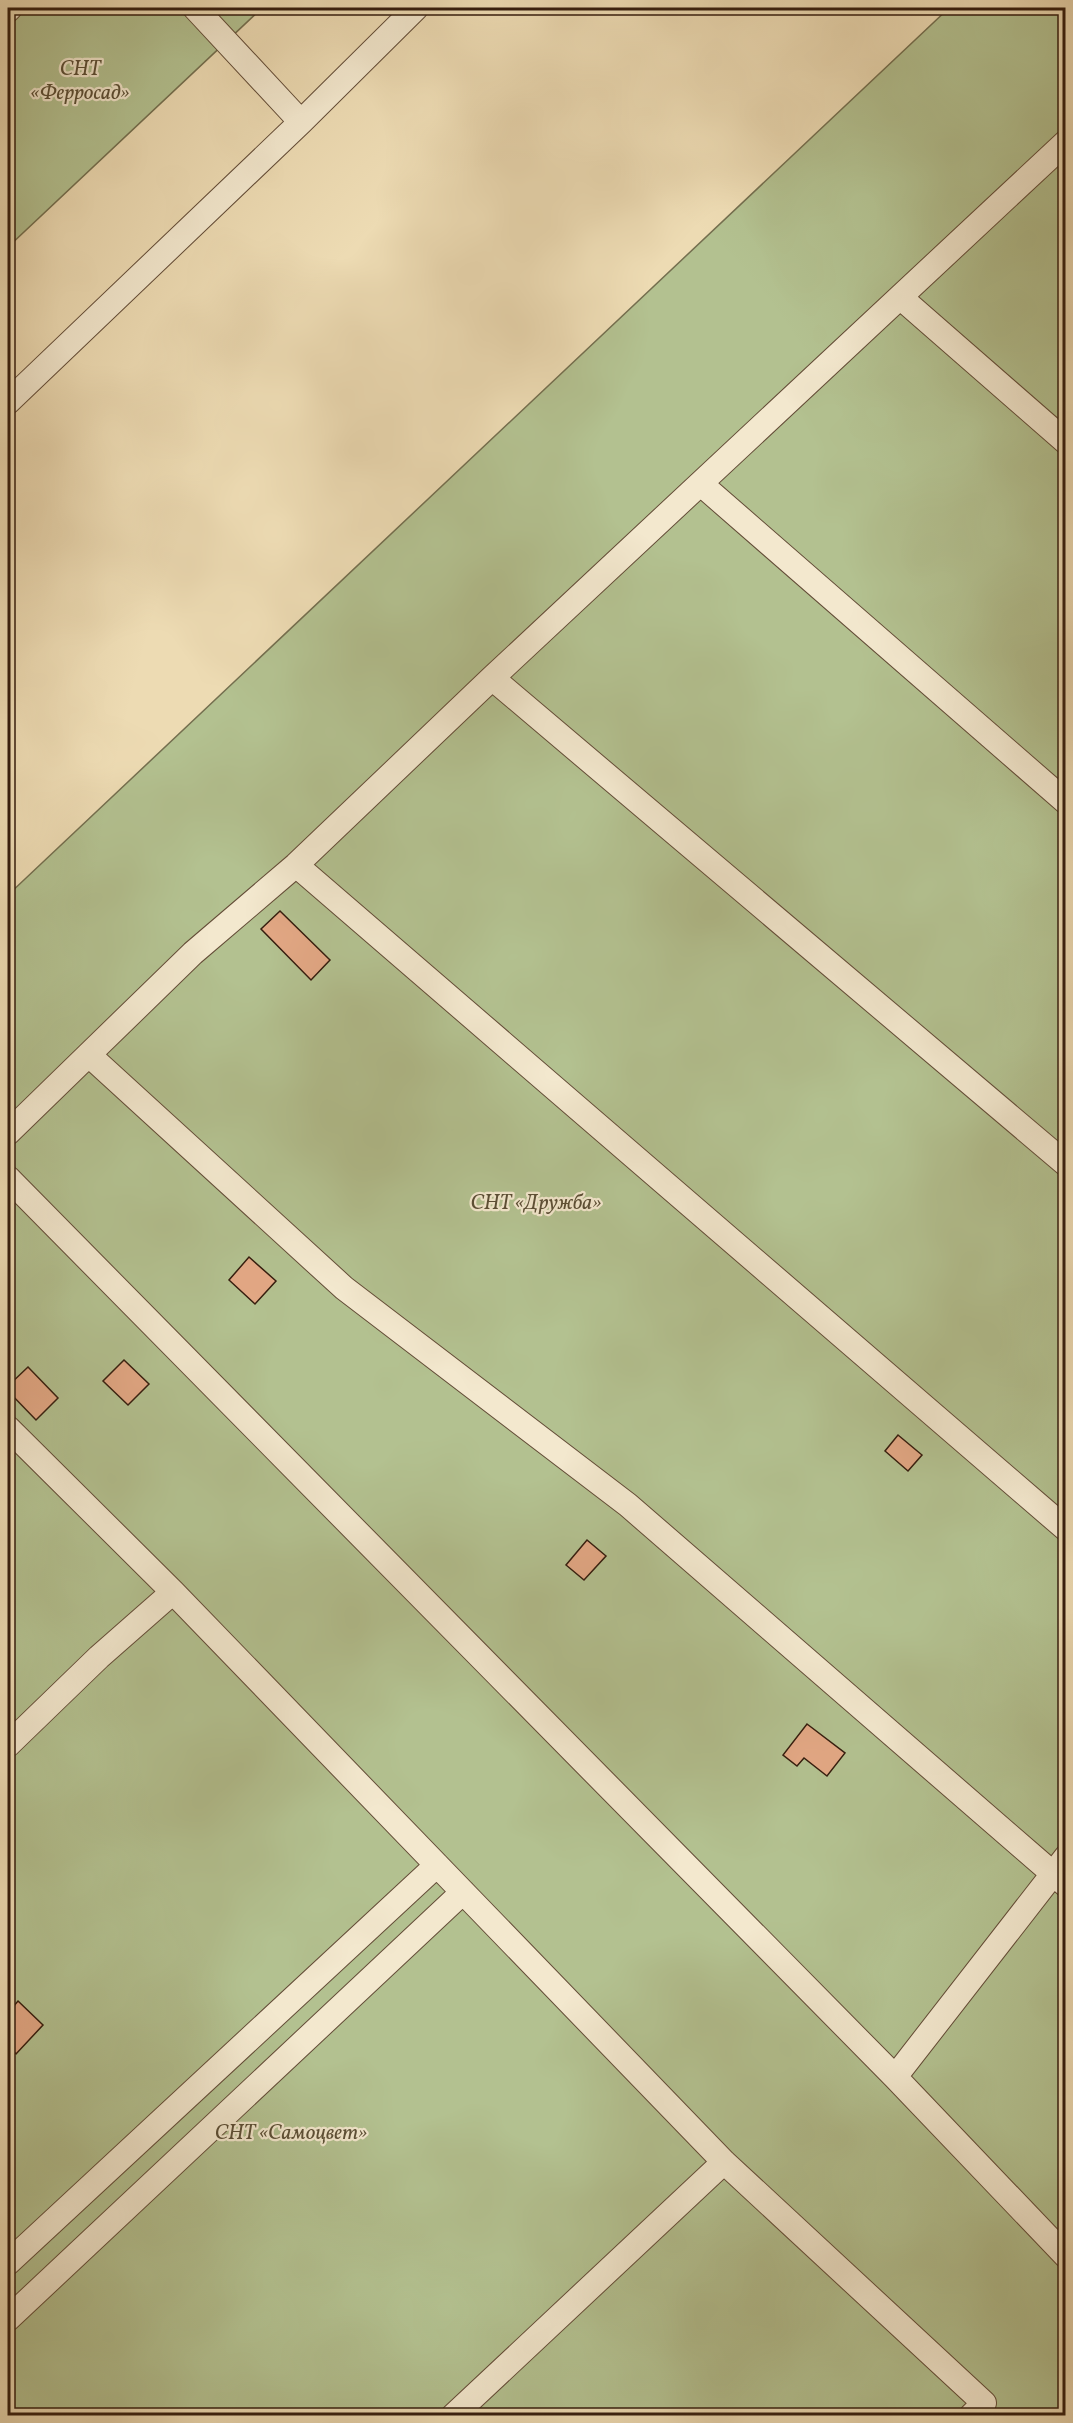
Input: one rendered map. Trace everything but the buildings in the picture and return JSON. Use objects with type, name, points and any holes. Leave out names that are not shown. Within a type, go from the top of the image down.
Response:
[{"type":"lane","points":[[195,8],[301,122]]},
{"type":"lane","points":[[8,402],[301,122],[416,8]]},
{"type":"lane","points":[[8,1133],[193,953],[296,865],[492,678],[1065,142]]},
{"type":"lane","points":[[900,297],[1065,442]]},
{"type":"lane","points":[[701,484],[1065,802]]},
{"type":"lane","points":[[492,678],[1065,1164]]},
{"type":"lane","points":[[296,865],[1065,1529]]},
{"type":"lane","points":[[89,1055],[344,1288],[628,1505],[1061,1872],[895,2077]]},
{"type":"lane","points":[[8,1178],[895,2077],[1065,2256]]},
{"type":"lane","points":[[8,1428],[173,1592],[723,2162],[984,2403],[971,2415]]},
{"type":"lane","points":[[8,1745],[99,1658],[173,1592]]},
{"type":"lane","points":[[8,2263],[437,1865]]},
{"type":"lane","points":[[8,2319],[463,1892]]},
{"type":"lane","points":[[453,2415],[723,2162]]},
{"type":"green space","name":"СНТ «Ферросад»","points":[[8,8],[262,8],[8,247]]},
{"type":"green space","name":"СНТ «Дружба»","points":[[949,8],[1065,8],[1065,2415],[8,2416],[8,895]]},
{"type":"park label","name":"СНТ «Самоцвет»","points":[[291,2132]]}]
